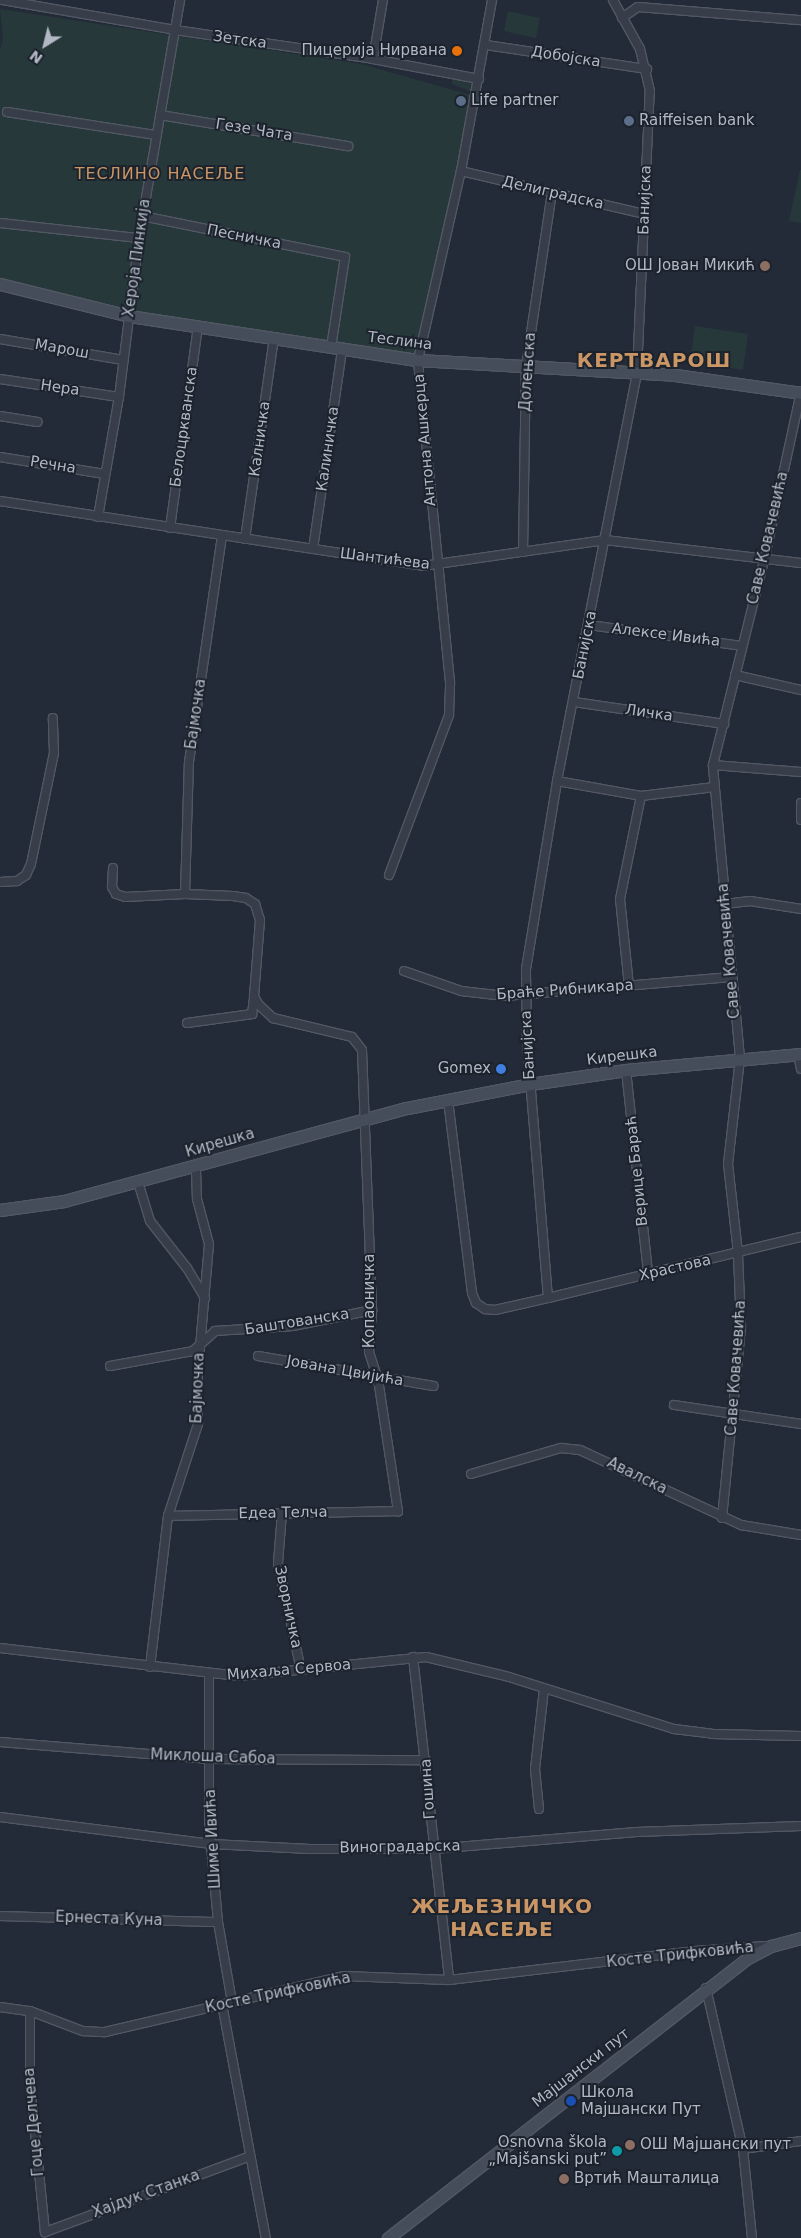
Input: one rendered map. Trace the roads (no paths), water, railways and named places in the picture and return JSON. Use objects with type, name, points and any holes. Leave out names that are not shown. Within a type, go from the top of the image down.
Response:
[{"type":"street","name":"Зетска","points":[[2,0],[175,30],[373,59],[479,79]]},
{"type":"street","name":"Хероја Пинкија","points":[[98,516],[119,397],[138,238],[180,0]]},
{"type":"street","points":[[373,59],[383,0]]},
{"type":"street","name":"Антона Ашкерца","points":[[389,875],[449,715],[450,682],[418,360],[461,171],[486,45],[492,0]]},
{"type":"street","name":"Банијска","points":[[548,1298],[530,1084],[526,993],[531,935],[557,781],[574,702],[637,372],[650,91],[647,69],[613,0]]},
{"type":"street","points":[[622,18],[638,6],[801,20]]},
{"type":"street","name":"Добојска","points":[[486,45],[647,69]]},
{"type":"street","points":[[7,112],[156,135]]},
{"type":"street","name":"Гезе Чата","points":[[160,115],[348,146]]},
{"type":"street","name":"Делиградска","points":[[461,171],[644,214]]},
{"type":"street","name":"Долењска","points":[[523,552],[526,366],[552,193]]},
{"type":"street","name":"Песничка","points":[[142,216],[345,257]]},
{"type":"street","points":[[0,223],[138,238]]},
{"type":"street","name":"Калиничка","points":[[313,549],[345,257]]},
{"type":"street","name":"Теслина","points":[[0,284],[129,316],[418,360],[637,372],[801,392]]},
{"type":"street","name":"Белоцркванска","points":[[170,528],[198,326]]},
{"type":"street","name":"Марош","points":[[0,338],[123,360]]},
{"type":"street","name":"Калничка","points":[[245,538],[274,338]]},
{"type":"street","name":"Нера","points":[[0,380],[119,397]]},
{"type":"street","name":"Саве Ковачевића","points":[[722,1518],[735,1414],[742,1326],[738,1253],[728,1164],[740,1058],[731,977],[713,765],[765,557],[801,392]]},
{"type":"street","points":[[0,416],[38,422]]},
{"type":"street","name":"Речна","points":[[0,457],[106,474]]},
{"type":"street","name":"Шантићева","points":[[0,501],[245,538],[405,565],[437,565],[605,540],[765,557],[801,563]]},
{"type":"street","name":"Бајмочка","points":[[185,894],[189,762],[222,536]]},
{"type":"street","name":"Алексе Ивића","points":[[589,625],[742,646]]},
{"type":"street","points":[[735,675],[801,690]]},
{"type":"street","name":"Личка","points":[[574,702],[724,724]]},
{"type":"street","points":[[0,882],[17,881],[26,875],[31,864],[54,752],[53,718]]},
{"type":"street","points":[[713,765],[801,772]]},
{"type":"street","points":[[557,781],[641,796],[714,787]]},
{"type":"street","points":[[628,986],[620,899],[641,796]]},
{"type":"street","points":[[801,804],[801,820]]},
{"type":"street","points":[[113,868],[112,886],[116,894],[125,897],[185,894],[239,897],[254,904],[260,920],[252,1014]]},
{"type":"street","points":[[725,904],[750,901],[801,909]]},
{"type":"street","name":"Браће Рибникара","points":[[404,971],[483,995],[628,986],[731,977]]},
{"type":"street","points":[[254,996],[265,1014]]},
{"type":"street","points":[[187,1023],[265,1014],[346,1035],[359,1042],[362,1050],[365,1119]]},
{"type":"street","points":[[800,1054],[801,1069]]},
{"type":"street","name":"Кирешка","points":[[0,1210],[64,1201],[365,1119],[530,1084],[626,1070],[740,1058],[800,1054]]},
{"type":"street","name":"Верице Бараћ","points":[[626,1070],[648,1273]]},
{"type":"street","points":[[448,1100],[472,1293],[476,1303],[485,1309],[495,1310],[548,1298]]},
{"type":"street","name":"Копаоничка","points":[[365,1119],[372,1310],[369,1352],[378,1379],[398,1511]]},
{"type":"street","name":"Бајмочка","points":[[150,1667],[168,1516],[198,1424],[200,1346],[209,1244],[197,1199],[196,1166]]},
{"type":"street","points":[[138,1182],[150,1221],[187,1268],[205,1298]]},
{"type":"street","name":"Храстова","points":[[548,1298],[801,1237]]},
{"type":"street","name":"Баштованска","points":[[110,1366],[193,1351],[215,1331],[293,1326],[372,1310]]},
{"type":"street","name":"Јована Цвијића","points":[[258,1356],[378,1379],[391,1378],[433,1386]]},
{"type":"street","points":[[674,1405],[801,1424]]},
{"type":"street","name":"Авалска","points":[[471,1474],[561,1448],[580,1450],[722,1518],[741,1525],[801,1535]]},
{"type":"street","name":"Едеа Телча","points":[[168,1516],[398,1511]]},
{"type":"street","name":"Зворничка","points":[[282,1513],[278,1563],[302,1670]]},
{"type":"street","name":"Михаља Сервоа","points":[[0,1648],[208,1675],[238,1676],[413,1658],[447,1660],[674,1729],[712,1734],[801,1736]]},
{"type":"street","name":"Гошина","points":[[413,1658],[426,1760],[433,1849],[449,1980]]},
{"type":"street","name":"Шиме Ивића","points":[[208,1675],[212,1844],[218,1922],[232,2002]]},
{"type":"street","points":[[539,1809],[534,1769],[544,1689]]},
{"type":"street","name":"Миклоша Сабоа","points":[[0,1742],[210,1759],[426,1760]]},
{"type":"street","name":"Виноградарска","points":[[0,1817],[212,1844],[310,1850],[433,1849],[636,1832],[801,1826]]},
{"type":"street","name":"Ернеста Куна","points":[[0,1916],[218,1922]]},
{"type":"street","name":"Мајшански пут","points":[[388,2238],[706,1988],[748,1958],[771,1946],[801,1938]]},
{"type":"street","name":"Косте Трифковића","points":[[0,2007],[30,2011],[83,2030],[105,2032],[344,1976],[449,1980],[695,1951],[771,1946]]},
{"type":"street","points":[[706,1988],[743,2149],[752,2238]]},
{"type":"street","points":[[222,2004],[248,2157],[266,2238]]},
{"type":"street","name":"Гоце Делчева","points":[[30,2011],[30,2082],[45,2232]]},
{"type":"street","points":[[743,2149],[801,2141]]},
{"type":"street","name":"Хајдук Станка","points":[[45,2232],[248,2157]]},
{"type":"place","name":"Пицерија Нирвана","points":[[457,51]]},
{"type":"place","name":"Life partner","points":[[461,101]]},
{"type":"place","name":"Raiffeisen bank","points":[[629,121]]},
{"type":"place","name":"ОШ Јован Микић","points":[[765,266]]},
{"type":"place","name":"Gomex","points":[[501,1069]]},
{"type":"place","name":"Школа Мајшански Пут","points":[[571,2101]]},
{"type":"place","name":"ОШ Мајшански пут","points":[[630,2145]]},
{"type":"place","name":"Osnovna škola „Majšanski put”","points":[[617,2151]]},
{"type":"place","name":"Вртић Машталица","points":[[564,2179]]},
{"type":"district","name":"ТЕСЛИНО НАСЕЉЕ","points":[[160,174]]},
{"type":"district","name":"КЕРТВАРОШ","points":[[654,360]]},
{"type":"district","name":"ЖЕЉЕЗНИЧКО НАСЕЉЕ","points":[[502,1918]]}]
